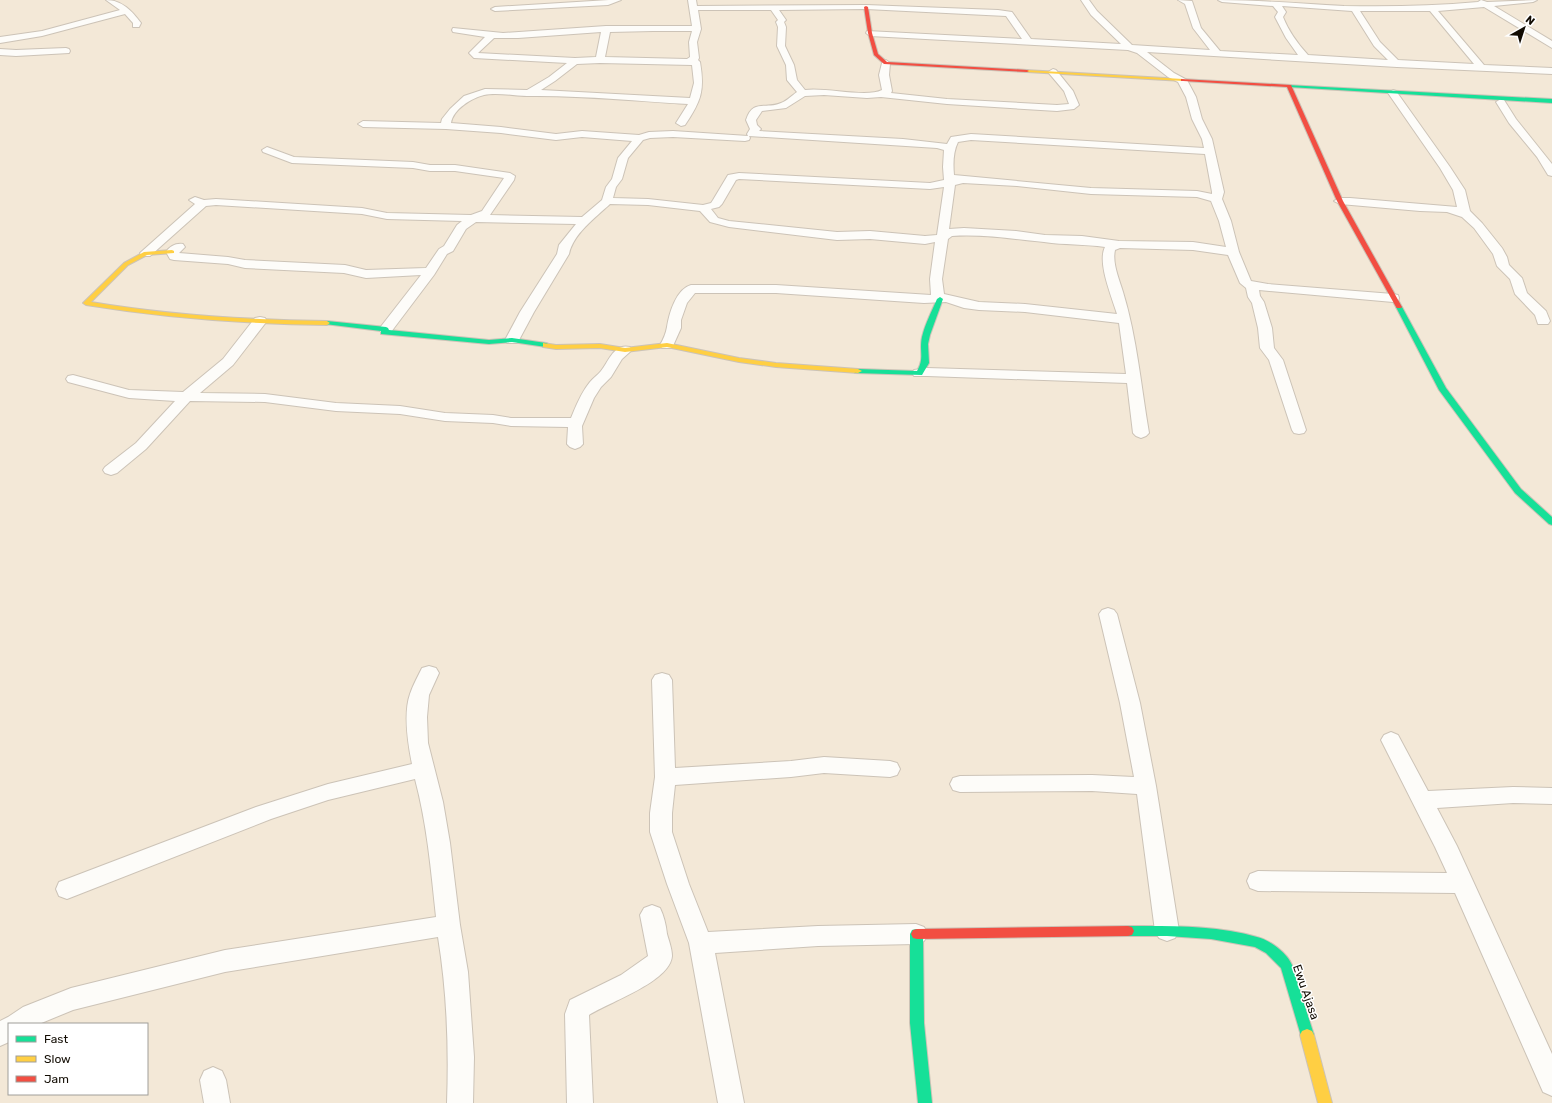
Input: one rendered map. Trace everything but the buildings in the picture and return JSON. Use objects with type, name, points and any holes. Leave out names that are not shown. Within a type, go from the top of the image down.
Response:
[{"type":"street","points":[[110,0],[127,11],[137,23],[136,25]]},
{"type":"street","points":[[495,9],[608,3],[617,0]]},
{"type":"street","points":[[1085,0],[1094,13],[1132,48],[1171,75],[1182,80],[1191,97],[1196,115],[1207,139],[1218,192],[1216,199],[1225,221],[1233,252],[1246,284],[1392,296]]},
{"type":"street","points":[[1182,0],[1189,3],[1197,28],[1217,53]]},
{"type":"street","points":[[1222,0],[1260,1],[1276,4],[1343,8],[1432,9],[1448,8],[1481,2],[1533,0]]},
{"type":"street","points":[[1334,0],[1343,8]]},
{"type":"street","points":[[1436,0],[1448,8]]},
{"type":"street","points":[[1481,2],[1552,45]]},
{"type":"street","points":[[689,62],[695,58],[693,42],[697,29],[692,4],[773,8],[866,7],[1004,13],[1009,14],[1029,42]]},
{"type":"street","points":[[1276,4],[1282,12],[1279,18],[1286,33],[1290,35],[1296,47],[1305,57]]},
{"type":"street","points":[[866,7],[870,33],[876,55],[886,63],[1289,86],[1497,100],[1552,101]]},
{"type":"street","points":[[773,8],[782,20],[780,22],[782,27],[781,46],[790,64],[792,80],[802,93],[799,95]]},
{"type":"street","points":[[1357,8],[1356,10],[1377,44],[1397,64]]},
{"type":"street","points":[[1432,9],[1443,20],[1482,68]]},
{"type":"street","points":[[0,40],[42,33],[127,11]]},
{"type":"street","points":[[1522,27],[1548,31]]},
{"type":"street","points":[[456,30],[511,36],[606,29],[697,29]]},
{"type":"street","points":[[600,60],[606,29]]},
{"type":"street","points":[[870,33],[1305,57],[1397,64],[1552,71]]},
{"type":"street","points":[[492,34],[473,53],[477,56],[575,61],[600,60],[696,62],[699,83],[692,107],[681,123]]},
{"type":"street","points":[[0,52],[16,54],[66,51]]},
{"type":"street","points":[[446,126],[447,119],[453,111],[467,98],[491,91],[526,94],[532,92],[552,80],[575,61]]},
{"type":"street","points":[[881,94],[887,91],[884,75],[886,63]]},
{"type":"street","points":[[756,129],[751,126],[751,122],[755,111],[758,109],[764,107],[782,106],[799,95],[824,92],[881,94],[952,102],[1056,108],[1071,107],[1074,105],[1068,91],[1053,72]]},
{"type":"street","points":[[1289,86],[1320,151],[1340,201],[1442,388],[1518,491],[1552,522]]},
{"type":"street","points":[[532,92],[693,101]]},
{"type":"street","points":[[1393,93],[1445,166],[1459,190],[1464,212]]},
{"type":"street","points":[[1497,100],[1518,129],[1547,163],[1552,173]]},
{"type":"street","points":[[363,124],[446,126],[502,130],[552,136],[582,134],[639,138],[649,134],[668,134],[745,138],[742,135],[756,129]]},
{"type":"street","points":[[756,129],[752,134],[903,142],[937,145],[950,148]]},
{"type":"street","points":[[919,374],[925,363],[924,344],[926,335],[941,298],[936,279],[953,180],[950,148],[955,139],[971,137],[1209,151]]},
{"type":"street","points":[[512,340],[527,312],[564,254],[565,245],[584,221],[607,200],[611,187],[617,179],[623,158],[639,138]]},
{"type":"street","points":[[267,150],[292,160],[405,165],[430,168],[455,168],[510,176],[509,180],[486,213],[473,218],[461,227],[449,248],[443,252],[430,272],[384,332],[397,332],[428,338],[497,342],[512,340],[549,346],[600,346],[625,350],[667,345],[739,360],[776,365],[837,370],[919,374],[927,372],[1134,379]]},
{"type":"street","points":[[607,200],[648,202],[703,208],[715,205],[718,202],[732,177],[752,176],[930,186],[953,180],[1006,182],[1091,190],[1197,194],[1216,199]]},
{"type":"street","points":[[386,329],[331,323],[285,324],[131,311],[86,303],[126,264],[146,253],[199,201],[362,211],[387,216],[584,221]]},
{"type":"street","points":[[1340,201],[1454,209],[1464,212],[1469,215],[1502,257],[1503,266],[1516,278],[1521,294],[1541,314],[1543,321]]},
{"type":"street","points":[[703,208],[714,220],[729,224],[837,236],[865,235],[925,240],[942,238],[949,233],[964,232],[1016,234],[1045,239],[1077,240],[1141,246],[1193,246],[1233,252]]},
{"type":"street","points":[[1122,244],[1110,248],[1108,256],[1111,272],[1125,319],[1141,433]]},
{"type":"street","points":[[146,253],[176,249],[174,256],[198,260],[339,269],[358,274],[414,271],[430,272]]},
{"type":"street","points":[[1252,285],[1254,297],[1258,302],[1265,328],[1267,348],[1276,360],[1298,430]]},
{"type":"street","points":[[667,345],[674,328],[674,320],[681,302],[691,289],[776,289],[882,297],[941,298],[979,306],[1025,308],[1125,319]]},
{"type":"street","points":[[111,470],[141,446],[186,397],[228,362],[260,321]]},
{"type":"street","points":[[575,444],[575,426],[587,398],[595,385],[606,374],[617,356],[625,350]]},
{"type":"street","points":[[73,379],[129,394],[186,397],[265,398],[336,406],[400,410],[445,417],[493,419],[511,422],[576,423]]},
{"type":"street","points":[[1108,614],[1130,703],[1146,786],[1167,931]]},
{"type":"street","points":[[429,673],[419,695],[417,717],[418,743],[432,802],[448,925],[456,972],[461,1057],[460,1103]]},
{"type":"street","points":[[662,680],[665,777],[661,813],[661,832],[678,884],[701,943],[731,1103]]},
{"type":"street","points":[[1391,740],[1446,846],[1461,883],[1492,948],[1552,1083]]},
{"type":"street","points":[[665,777],[791,769],[824,765],[890,769]]},
{"type":"street","points":[[67,889],[264,813],[328,792],[423,769]]},
{"type":"street","points":[[960,784],[1092,783],[1146,786]]},
{"type":"street","points":[[1423,800],[1513,795],[1552,796]]},
{"type":"street","points":[[1258,881],[1461,883]]},
{"type":"street","points":[[580,1103],[577,1014],[579,1008],[630,983],[657,963],[660,956],[652,915]]},
{"type":"street","points":[[20,1023],[32,1015],[71,999],[226,961],[448,925]]},
{"type":"street","name":"Ewu Ajasa","points":[[916,934],[1167,931],[1211,934],[1257,942],[1270,949],[1286,965],[1304,1021],[1325,1103]]},
{"type":"street","points":[[701,943],[818,936],[916,934],[917,1023],[925,1103]]},
{"type":"traffic: fast","points":[[1289,86],[1552,101]]},
{"type":"traffic: fast","points":[[858,371],[919,373],[925,363],[924,344],[926,335],[940,299]]},
{"type":"traffic: fast","points":[[1399,307],[1442,388],[1518,491],[1552,522]]},
{"type":"traffic: fast","points":[[327,323],[386,329],[384,332],[397,332],[428,337],[489,342],[512,340],[546,345]]},
{"type":"traffic: fast","points":[[1128,931],[1167,931],[1211,934],[1257,942],[1270,949],[1286,965],[1307,1035]]},
{"type":"traffic: fast","points":[[917,934],[917,1023],[925,1103]]},
{"type":"traffic: slow","points":[[1027,71],[1183,80]]},
{"type":"traffic: slow","points":[[172,252],[146,253],[126,264],[86,303],[146,312],[206,318],[267,322],[327,323]]},
{"type":"traffic: slow","points":[[546,345],[556,347],[600,346],[625,350],[667,345],[739,360],[776,365],[858,371]]},
{"type":"traffic: slow","points":[[1307,1035],[1325,1103]]},
{"type":"traffic: jam","points":[[866,7],[870,33],[876,55],[886,63],[1027,71]]},
{"type":"traffic: jam","points":[[1183,80],[1289,86]]},
{"type":"traffic: jam","points":[[1289,86],[1340,201],[1399,307]]},
{"type":"traffic: jam","points":[[917,934],[1128,931]]}]
